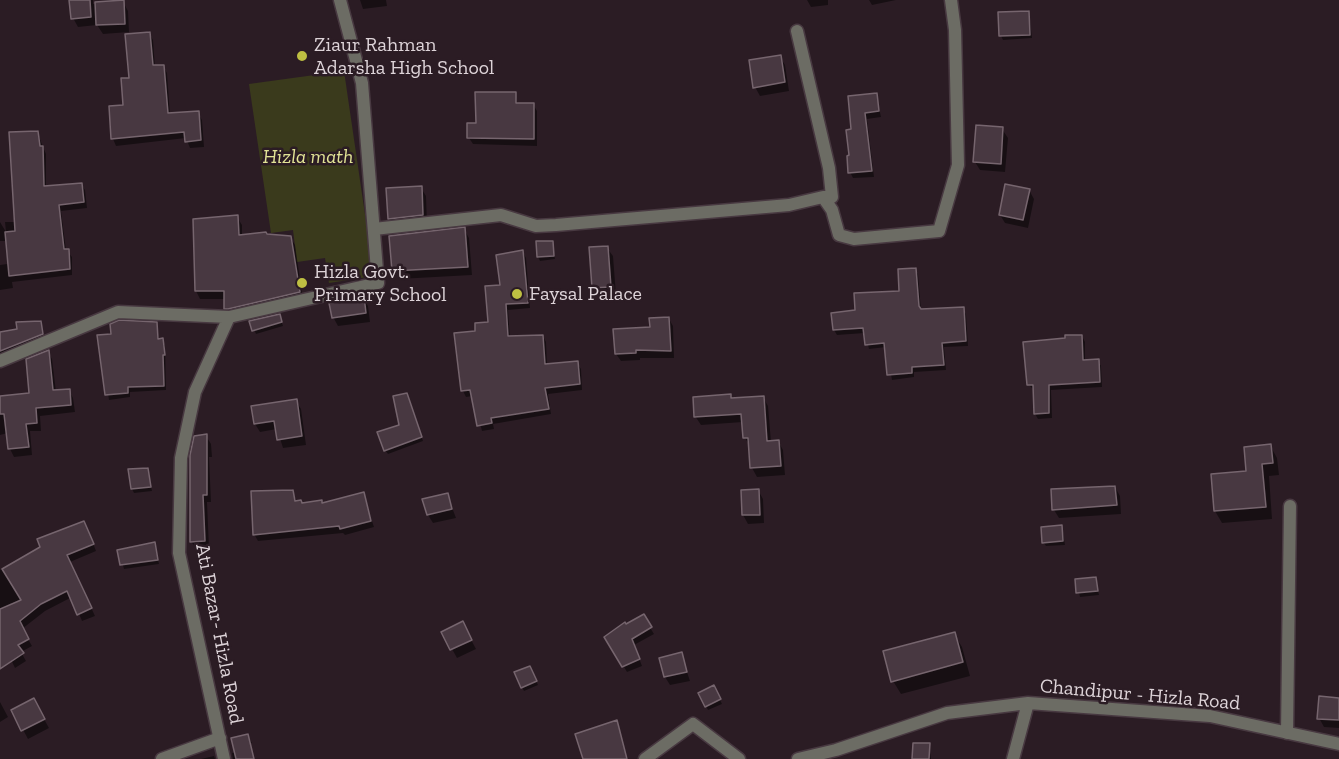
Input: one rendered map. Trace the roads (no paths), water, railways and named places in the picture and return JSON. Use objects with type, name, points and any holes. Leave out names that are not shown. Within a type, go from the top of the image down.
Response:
[{"type":"street","points":[[0,361],[118,312],[229,317],[378,283],[362,83],[340,0]]},
{"type":"street","points":[[823,197],[832,210],[839,235],[854,239],[939,231],[958,165],[955,30],[951,0]]},
{"type":"street","points":[[374,229],[501,215],[536,226],[556,225],[789,205],[832,197],[829,168],[797,31]]},
{"type":"street","name":"Ati Bazar- Hizla Road","points":[[225,759],[179,553],[182,458],[195,392],[229,317]]},
{"type":"street","points":[[1287,733],[1290,506]]},
{"type":"street","points":[[798,759],[836,750],[947,713],[1028,703]]},
{"type":"street","name":"Chandipur - Hizla Road","points":[[1013,759],[1028,703],[1210,717],[1339,744]]},
{"type":"street","points":[[645,759],[693,724],[739,759]]},
{"type":"street","points":[[162,759],[220,738]]},
{"type":"place","name":"Ziaur Rahman Adarsha High School","points":[[302,56]]},
{"type":"place","name":"Hizla Govt. Primary School","points":[[302,283]]},
{"type":"place","name":"Faysal Palace","points":[[517,294]]},
{"type":"park label","name":"Hizla math","points":[[308,157]]}]
